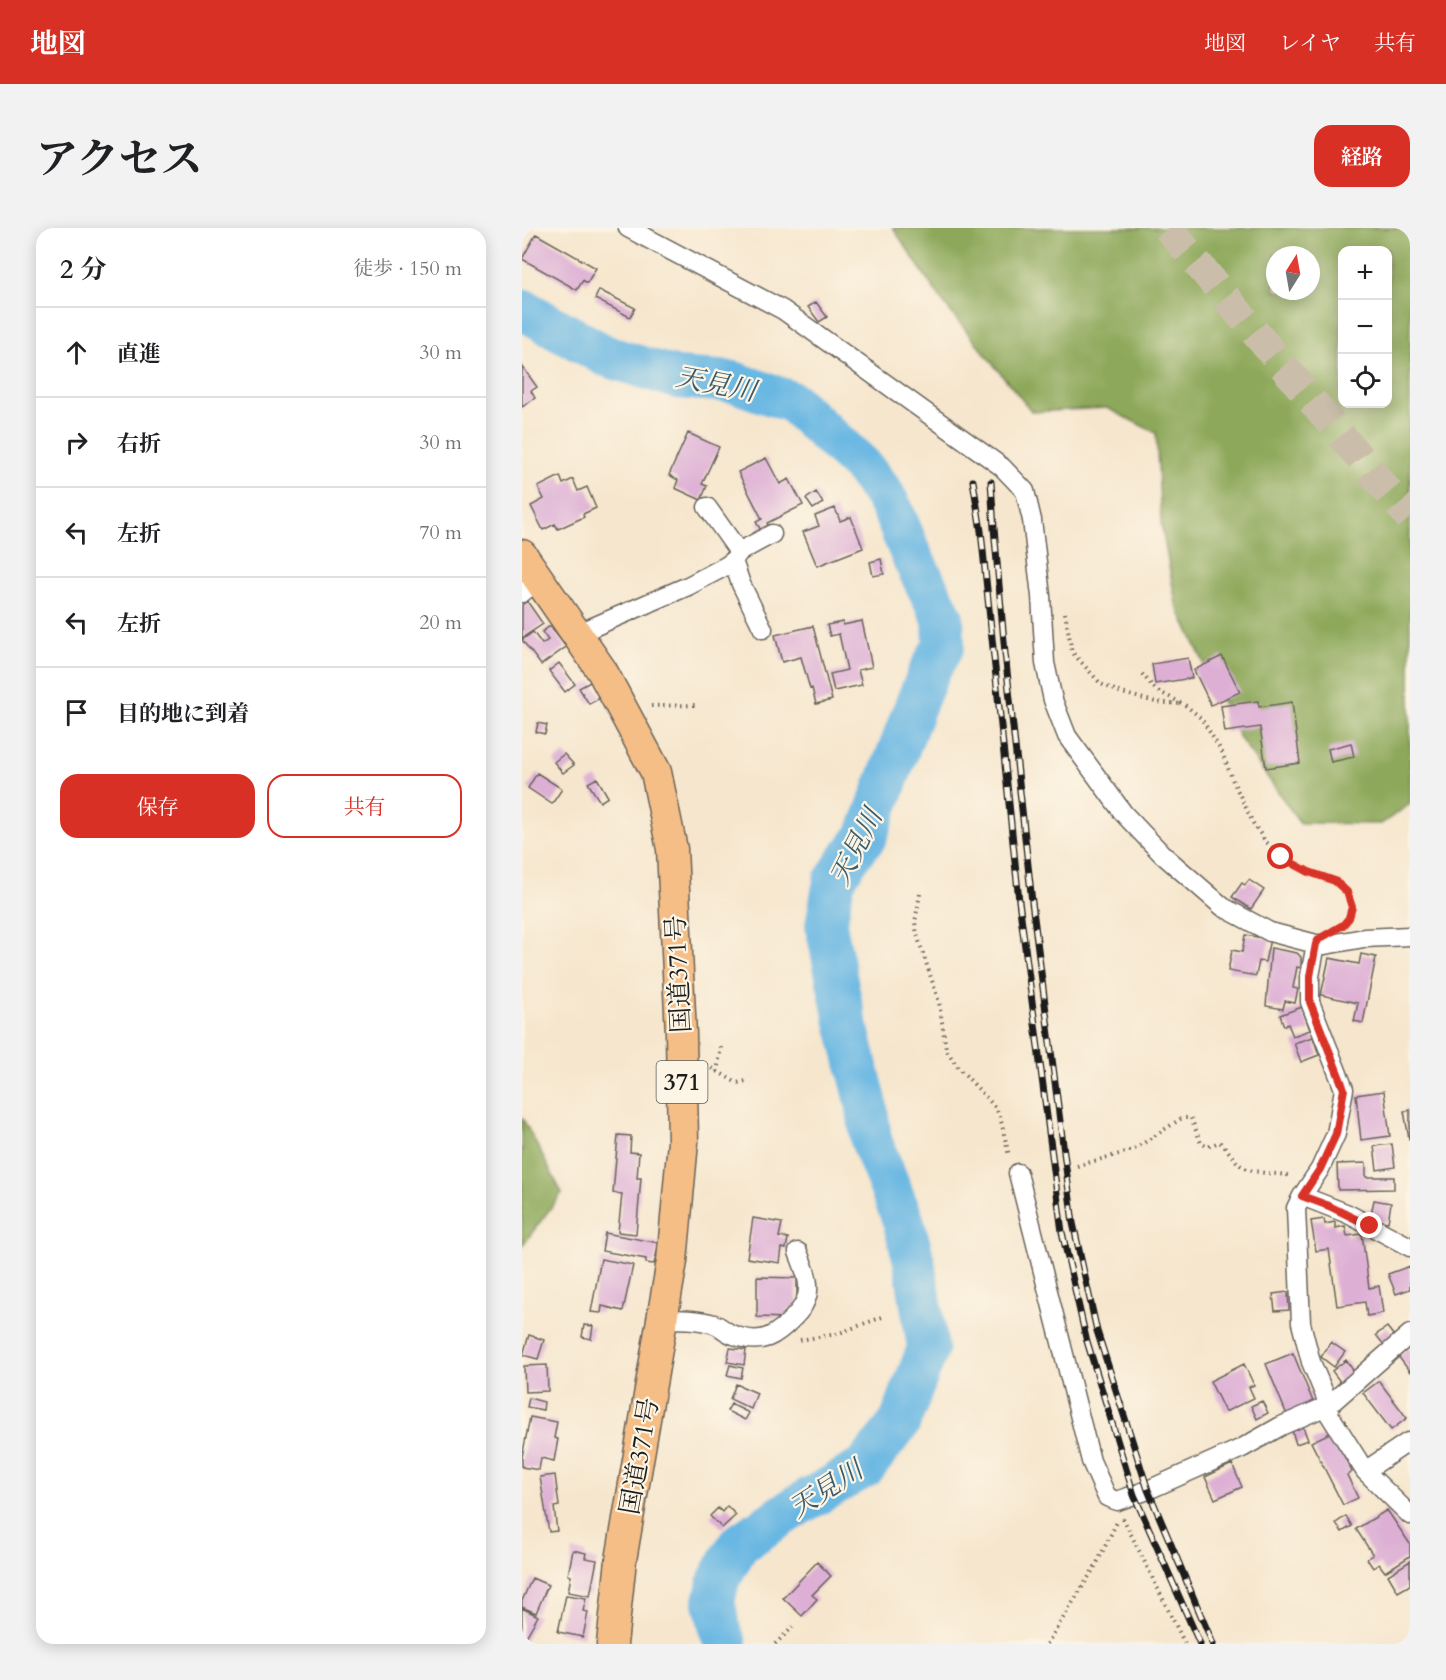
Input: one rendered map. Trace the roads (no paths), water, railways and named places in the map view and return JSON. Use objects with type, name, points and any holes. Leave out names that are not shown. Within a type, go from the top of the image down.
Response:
[{"type":"highway","name":"国道371号","points":[[528,575],[577,634],[602,671],[656,772],[672,849],[683,1142],[672,1261],[621,1560],[612,1644]]},
{"type":"street","points":[[628,228],[783,310],[1002,467],[1025,490],[1032,520],[1041,596],[1045,663],[1053,700],[1067,736],[1124,814],[1169,860],[1223,907],[1270,932],[1325,945],[1364,938],[1410,936]]},
{"type":"street","points":[[707,507],[736,557],[741,584],[763,628]]},
{"type":"street","points":[[577,634],[688,586],[772,534]]},
{"type":"street","points":[[1316,944],[1310,976],[1310,1002],[1344,1089],[1336,1134],[1320,1169],[1296,1208],[1301,1323],[1311,1362],[1329,1405],[1329,1414],[1365,1471],[1410,1515]]},
{"type":"street","points":[[1014,1168],[1091,1461],[1107,1497],[1117,1501],[1148,1490],[1242,1448],[1281,1426],[1329,1405],[1410,1334]]},
{"type":"street","points":[[1302,1196],[1348,1214],[1410,1246]]},
{"type":"street","points":[[662,1319],[684,1318],[716,1324],[734,1335],[765,1340],[783,1328],[805,1305],[808,1278],[798,1252]]},
{"type":"street","points":[[1365,1471],[1408,1442]]},
{"type":"waterway","name":"天見川","points":[[522,309],[606,356],[677,378],[734,382],[792,402],[861,465],[883,493],[943,618],[944,645],[930,670],[915,706],[866,837],[834,881],[826,925],[842,1006],[866,1101],[871,1140],[903,1220],[914,1261],[928,1348],[900,1422],[865,1467],[798,1505],[739,1544],[719,1579],[714,1602],[726,1644]]},
{"type":"tunnel","points":[[1168,228],[1410,518]]},
{"type":"railway","points":[[973,481],[981,531],[1019,901],[1062,1232],[1086,1338],[1134,1495],[1200,1644]]},
{"type":"railway","points":[[991,482],[1005,653],[1032,902],[1073,1223],[1097,1331],[1148,1490],[1213,1644]]}]
